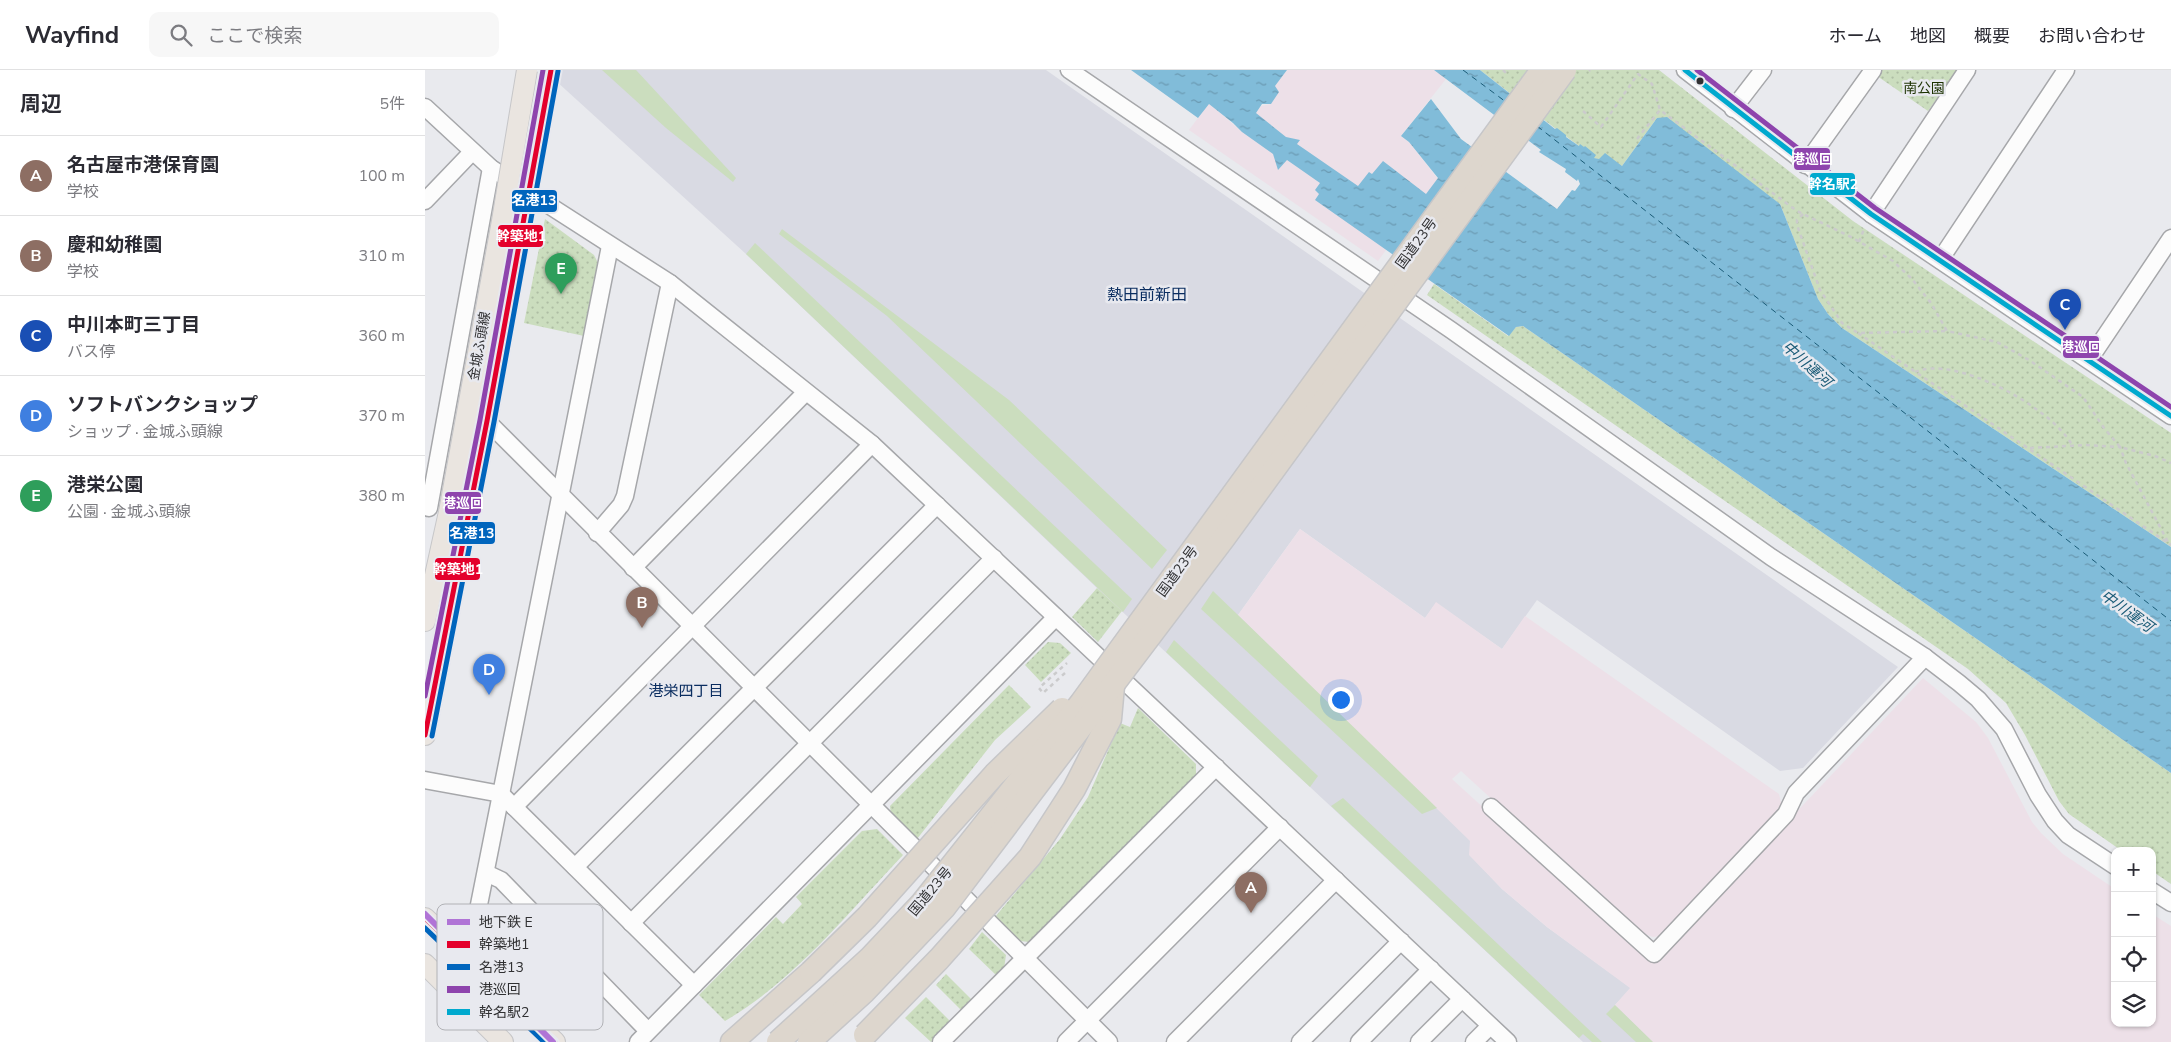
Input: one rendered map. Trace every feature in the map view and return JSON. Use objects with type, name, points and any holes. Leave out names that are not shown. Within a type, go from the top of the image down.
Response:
[{"type":"highway","name":"国道23号","points":[[809,1042],[865,991],[944,908],[1542,70]]},
{"type":"highway","name":"国道23号","points":[[778,1042],[869,959],[922,903],[1224,538],[1565,70]]},
{"type":"highway","points":[[732,1042],[811,972],[867,917],[995,774],[1035,733],[1069,703],[1103,686],[1110,719],[1074,789],[1029,857],[939,959],[861,1039]]},
{"type":"main road","name":"金城ふ頭線","points":[[425,621],[449,512],[527,70]]},
{"type":"main road","name":"金城ふ頭線","points":[[425,735],[487,420],[551,70]]},
{"type":"main road","points":[[425,918],[437,930]]},
{"type":"main road","points":[[425,964],[437,976]]},
{"type":"main road","points":[[491,1030],[503,1042]]},
{"type":"main road","points":[[542,1030],[555,1042]]},
{"type":"street","points":[[1069,70],[1451,330],[1771,557],[1925,656],[1978,699],[2004,729],[2055,821],[2068,835],[2111,863]]},
{"type":"street","points":[[1685,70],[1805,165],[1871,214],[2171,416]]},
{"type":"street","points":[[1733,108],[1763,70]]},
{"type":"street","points":[[1805,165],[1873,70]]},
{"type":"street","points":[[1871,214],[1967,70]]},
{"type":"street","points":[[1940,260],[2066,70]]},
{"type":"street","points":[[425,107],[491,168],[670,283],[872,444],[1508,1042]]},
{"type":"street","points":[[425,201],[472,152]]},
{"type":"street","points":[[449,512],[427,506],[491,168]]},
{"type":"street","points":[[2089,360],[2171,238]]},
{"type":"street","points":[[479,904],[611,246]]},
{"type":"street","points":[[597,533],[621,505],[625,496],[670,283]]},
{"type":"street","points":[[633,568],[806,392]]},
{"type":"street","points":[[487,420],[597,533],[1109,1042]]},
{"type":"street","points":[[514,806],[872,444]]},
{"type":"street","points":[[575,867],[937,505]]},
{"type":"street","points":[[631,923],[994,558]]},
{"type":"street","points":[[603,992],[643,1036],[1057,617]]},
{"type":"street","points":[[1491,808],[1654,954],[1786,814],[1796,793],[1925,656]]},
{"type":"street","points":[[941,1042],[1216,767]]},
{"type":"street","points":[[425,780],[501,794],[694,985]]},
{"type":"street","points":[[1067,1042],[1280,827]]},
{"type":"street","points":[[485,873],[501,880],[523,904]]},
{"type":"street","points":[[1175,1042],[1336,880]]},
{"type":"street","points":[[2155,892],[2171,903]]},
{"type":"street","points":[[1300,1042],[1401,941]]},
{"type":"street","points":[[1359,1042],[1431,969]]},
{"type":"street","points":[[1419,1042],[1462,999]]},
{"type":"street","points":[[1474,1042],[1490,1026]]},
{"type":"path","points":[[1503,70],[1507,74]]},
{"type":"path","points":[[1583,111],[1601,126],[1638,74],[1652,84],[1660,110],[1775,195],[1803,214],[1851,237],[1893,261],[1913,279],[1931,303],[1947,331]]},
{"type":"path","points":[[1637,138],[1660,110]]},
{"type":"path","points":[[1803,214],[1797,220],[1797,225],[1820,290],[1842,323],[2170,544]]},
{"type":"path","points":[[1858,333],[1947,331],[1997,342],[2029,360],[2083,397],[2104,428],[2120,447],[2126,463],[2170,544]]},
{"type":"path","points":[[1915,372],[1936,369],[1957,371],[1978,377],[2001,387],[2046,417],[2067,437],[2072,445]]},
{"type":"path","points":[[2028,448],[2072,445],[2120,447],[2155,456],[2171,463]]},
{"type":"path","points":[[1065,674],[1043,693],[1039,688],[1067,664]]},
{"type":"shaded area","points":[[544,70],[1046,70],[1898,667],[1803,768],[1780,771],[1537,600],[1502,649],[1436,603],[1425,618],[1300,529],[1238,615],[1471,841],[1470,855],[1502,889],[1547,927],[1631,988],[1615,1005],[1653,1042],[1583,1042],[1097,588],[746,254]]},
{"type":"shaded area","points":[[1287,70],[1434,70],[1446,79],[1401,136],[1409,142],[1438,179],[1378,261],[1189,130],[1209,103],[1242,132],[1261,106],[1271,104],[1275,86]]},
{"type":"shaded area","points":[[1300,529],[1425,618],[1436,602],[1502,649],[1525,616],[1779,794],[1782,807],[1669,929],[1660,936],[1653,937],[1636,931],[1461,771],[1452,779],[1654,963],[1923,678],[1976,722],[1988,738],[2032,822],[2041,833],[2063,854],[2111,886],[2111,1027],[2156,1027],[2156,917],[2171,926],[2171,1042],[1653,1042],[1615,1005],[1630,988],[1547,927],[1502,889],[1469,855],[1470,841],[1238,615]]},
{"type":"green space","points":[[602,70],[636,70],[736,178],[733,182],[666,128]]},
{"type":"green space","points":[[1480,70],[1659,70],[1853,221],[2171,433],[2171,547],[1842,328],[1828,314],[1818,299],[1780,204],[1657,118],[1622,166],[1594,158],[1584,147],[1579,146],[1556,129]]},
{"type":"green space","name":"南公園","points":[[1881,70],[1957,70],[1928,111],[1877,76]]},
{"type":"green space","points":[[545,219],[594,255],[599,265],[584,336],[524,323]]},
{"type":"green space","points":[[782,229],[1009,400],[1167,550],[1152,569],[887,316],[779,234]]},
{"type":"green space","points":[[755,243],[1132,599],[1123,612],[746,254]]},
{"type":"green space","points":[[1434,284],[1508,336],[1516,327],[1523,326],[2171,773],[2171,884],[2156,874],[2156,847],[2116,847],[2069,814],[2059,801],[2006,703],[1968,669],[1427,295]]},
{"type":"green space","points":[[1097,588],[1122,611],[1098,642],[1072,617]]},
{"type":"green space","points":[[1213,591],[1437,808],[1422,814],[1201,609]]},
{"type":"green space","points":[[1174,640],[1318,776],[1310,787],[1166,652]]},
{"type":"green space","points":[[1048,642],[1060,643],[1071,653],[1041,682],[1025,665]]},
{"type":"green space","points":[[1009,685],[1031,707],[995,740],[917,839],[891,815],[890,806]]},
{"type":"green space","points":[[1138,708],[1196,764],[1196,776],[1030,942],[1019,941],[995,917],[1060,839],[1088,797],[1120,723],[1130,727]]},
{"type":"green space","points":[[1343,798],[1602,1042],[1592,1042],[1583,1034],[1579,1038],[1331,806]]},
{"type":"green space","points":[[877,829],[903,855],[798,966],[775,986],[725,1021],[699,995],[776,917],[783,924],[802,904],[796,897],[862,831]]},
{"type":"green space","points":[[982,932],[1006,955],[1004,969],[997,976],[969,949]]},
{"type":"green space","points":[[946,974],[972,1000],[962,1011],[936,985]]},
{"type":"green space","points":[[926,997],[951,1022],[931,1042],[905,1018]]},
{"type":"green space","points":[[1615,1005],[1653,1042],[1636,1042],[1606,1014]]},
{"type":"water","name":"中川運河","points":[[1131,70],[1287,70],[1275,86],[1279,92],[1271,104],[1262,104],[1256,113],[1286,137],[1300,140],[1297,144],[1358,186],[1369,172],[1372,174],[1383,161],[1426,194],[1438,178],[1409,142],[1401,136],[1431,99],[1461,139],[1557,209],[1572,190],[1575,191],[1580,184],[1578,179],[1577,181],[1565,172],[1566,169],[1539,152],[1541,150],[1434,70],[1480,70],[1555,129],[1557,128],[1566,135],[1566,137],[1579,146],[1580,144],[1585,146],[1596,155],[1594,158],[1599,159],[1605,153],[1622,166],[1657,118],[1667,117],[1780,204],[1818,299],[1828,314],[1842,328],[2171,547],[2171,773],[1523,326],[1516,327],[1509,336],[1315,200],[1319,194],[1315,190],[1320,183],[1287,160],[1278,170],[1273,154],[1242,132],[1209,104],[1198,118]]},
{"type":"ferry route","points":[[1463,70],[1506,102]]},
{"type":"ferry route","points":[[1537,126],[2171,621]]},
{"type":"metro line","name":"E","points":[[425,914],[437,926]]},
{"type":"metro line","name":"E","points":[[541,1030],[553,1042]]},
{"type":"transit line","name":"港巡回","points":[[425,696],[480,420],[543,70]]},
{"type":"transit line","name":"幹築地1","points":[[425,735],[487,421],[551,70]]},
{"type":"transit line","name":"幹名駅2","points":[[1685,70],[1871,214],[2171,416]]},
{"type":"transit line","name":"港巡回","points":[[1697,70],[1875,208],[2171,407]]},
{"type":"transit line","name":"名港13","points":[[432,736],[494,422],[558,71]]},
{"type":"transit line","name":"幹築地1","points":[[425,918],[437,929]]},
{"type":"transit line","name":"名港13","points":[[425,928],[437,939]]},
{"type":"transit line","name":"名港13","points":[[531,1030],[544,1042]]},
{"type":"transit line","name":"幹築地1","points":[[542,1030],[555,1042]]},
{"type":"place","name":"港栄公園","points":[[561,294]]},
{"type":"place","name":"中川本町三丁目","points":[[2065,330]]},
{"type":"place","name":"慶和幼稚園","points":[[642,628]]},
{"type":"place","name":"ソフトバンクショップ","points":[[489,695]]},
{"type":"place","name":"名古屋市港保育園","points":[[1251,913]]},
{"type":"district","name":"熱田前新田","points":[[1147,294]]},
{"type":"district","name":"港栄四丁目","points":[[686,691]]}]
